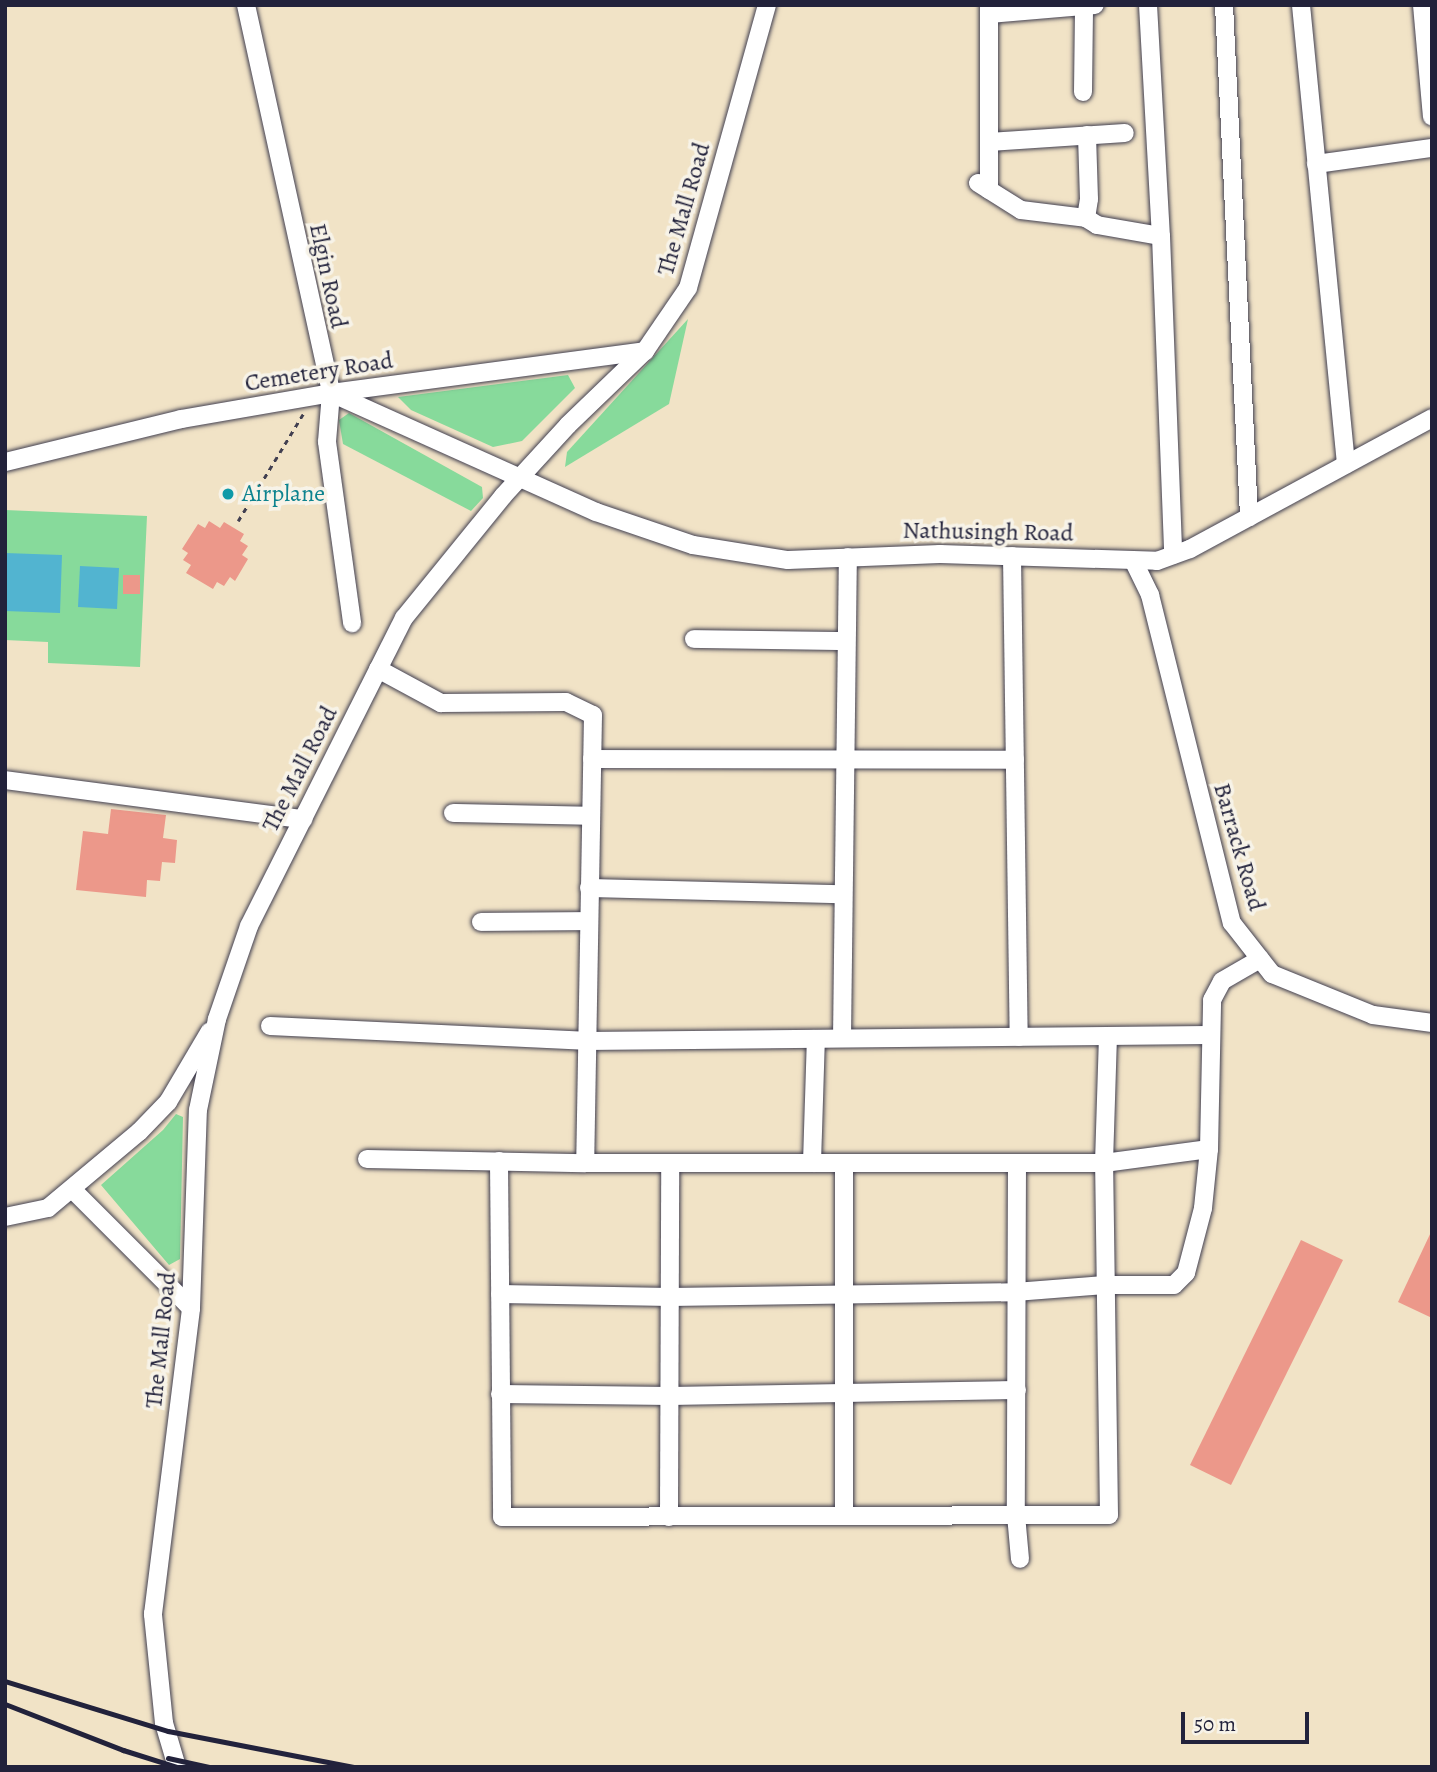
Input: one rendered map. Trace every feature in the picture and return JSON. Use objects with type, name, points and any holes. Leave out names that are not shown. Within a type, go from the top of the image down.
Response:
[{"type":"street","name":"Elgin Road","points":[[246,5],[322,395],[352,623]]},
{"type":"street","name":"The Mall Road","points":[[177,1767],[164,1723],[156,1665],[153,1614],[191,1308],[198,1110],[217,1018],[249,926],[404,618],[503,496],[521,480],[568,425],[645,351],[688,288],[697,266],[767,5]]},
{"type":"street","points":[[1095,5],[989,10],[989,142],[984,187],[1021,209],[1086,218],[1097,225],[1161,236]]},
{"type":"street","points":[[1148,5],[1161,236],[1173,555]]},
{"type":"street","points":[[1224,5],[1249,517]]},
{"type":"street","points":[[1301,5],[1346,464]]},
{"type":"street","points":[[1422,5],[1432,117]]},
{"type":"street","points":[[1083,92],[1084,6]]},
{"type":"street","points":[[989,142],[1125,133]]},
{"type":"street","points":[[1086,218],[1089,199],[1087,135]]},
{"type":"street","points":[[1316,164],[1432,148]]},
{"type":"street","name":"Cemetery Road","points":[[5,462],[181,419],[322,395],[645,351]]},
{"type":"street","points":[[322,395],[521,480]]},
{"type":"street","name":"Nathusingh Road","points":[[521,480],[596,512],[693,545],[789,560],[940,554],[1157,561],[1190,549],[1432,418]]},
{"type":"street","points":[[1012,556],[1019,1037]]},
{"type":"street","points":[[842,1038],[848,557]]},
{"type":"street","name":"Barrack Road","points":[[1135,562],[1150,594],[1232,923],[1272,974],[1373,1015],[1432,1023]]},
{"type":"street","points":[[694,639],[846,641]]},
{"type":"street","points":[[378,669],[441,703],[566,702],[593,715],[585,1041],[585,1163]]},
{"type":"street","points":[[592,759],[1015,760]]},
{"type":"street","points":[[5,780],[303,819]]},
{"type":"street","points":[[453,813],[590,816]]},
{"type":"street","points":[[589,888],[842,894]]},
{"type":"street","points":[[481,922],[588,921]]},
{"type":"street","points":[[500,1294],[670,1297],[1015,1292],[1105,1285],[1174,1285],[1186,1273],[1203,1208],[1209,1149],[1209,1035],[1212,1000],[1222,981],[1260,959]]},
{"type":"street","points":[[10,1214],[48,1208],[73,1190],[139,1132],[168,1102],[217,1018]]},
{"type":"street","points":[[270,1026],[585,1041],[1209,1035]]},
{"type":"street","points":[[499,1161],[502,1517],[1109,1515],[1104,1163],[1108,1036]]},
{"type":"street","points":[[812,1163],[816,1039]]},
{"type":"street","points":[[368,1159],[585,1163],[1104,1163],[1209,1149]]},
{"type":"street","points":[[670,1163],[670,1517]]},
{"type":"street","points":[[844,1163],[844,1516]]},
{"type":"street","points":[[1017,1163],[1016,1515],[1020,1559]]},
{"type":"street","points":[[73,1190],[191,1308]]},
{"type":"street","points":[[500,1394],[670,1395],[1017,1390]]},
{"type":"path","points":[[238,521],[322,395]]},
{"type":"green space","points":[[688,319],[669,404],[565,467],[567,452]]},
{"type":"green space","points":[[568,375],[575,388],[522,441],[493,447],[411,410],[398,397]]},
{"type":"green space","points":[[349,413],[482,487],[483,498],[471,511],[343,444],[339,420]]},
{"type":"green space","points":[[5,510],[147,516],[140,667],[48,663],[48,642],[5,640]]},
{"type":"green space","points":[[176,1114],[183,1117],[180,1259],[169,1265],[101,1185],[163,1130]]},
{"type":"water","points":[[5,553],[62,555],[60,613],[5,611]]},
{"type":"water","points":[[80,566],[119,568],[117,609],[78,607]]},
{"type":"building","points":[[209,521],[220,528],[224,522],[244,534],[240,541],[248,546],[242,555],[248,559],[235,581],[230,577],[224,586],[217,582],[213,589],[186,573],[191,565],[183,560],[188,553],[182,549],[198,524],[205,528]]},
{"type":"building","points":[[123,575],[140,575],[140,594],[123,594]]},
{"type":"building","points":[[111,809],[166,815],[163,838],[177,840],[175,863],[162,862],[160,881],[147,880],[146,897],[76,890],[83,831],[108,834]]},
{"type":"building","points":[[1432,1230],[1432,1318],[1398,1302]]},
{"type":"building","points":[[1301,1240],[1343,1260],[1231,1485],[1190,1465]]},
{"type":"railway","points":[[5,1681],[168,1731],[354,1767]]},
{"type":"railway","points":[[5,1704],[123,1750],[177,1767]]},
{"type":"railway","points":[[168,1758],[209,1767]]},
{"type":"place","name":"Airplane","points":[[228,494]]}]
